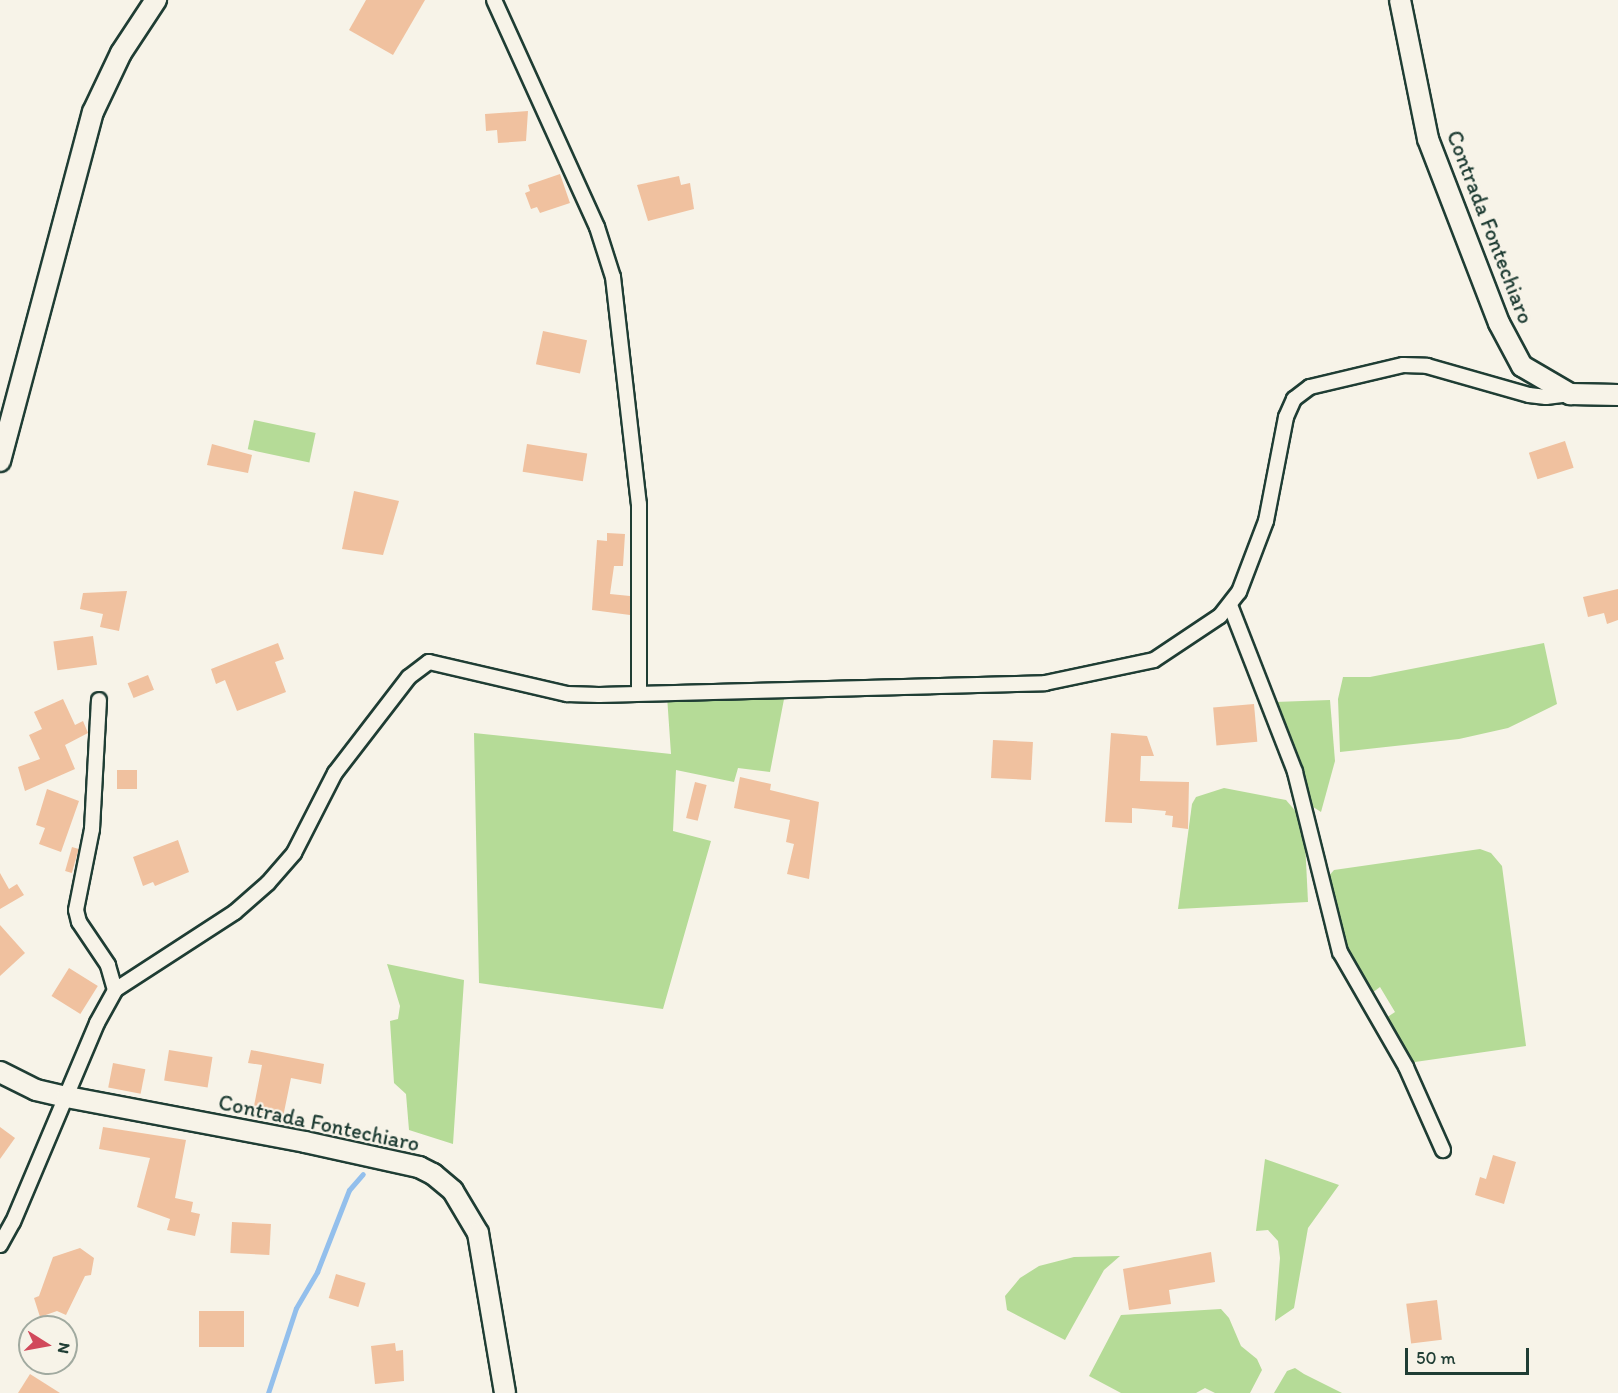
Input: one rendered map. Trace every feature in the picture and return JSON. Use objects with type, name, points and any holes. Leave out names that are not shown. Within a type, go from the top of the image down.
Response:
[{"type":"main road","points":[[0,460],[93,111],[121,53],[156,0]]},
{"type":"main road","name":"Contrada Fontechiaro","points":[[1400,0],[1428,139],[1499,323],[1522,366],[1570,394],[1618,395]]},
{"type":"main road","name":"Contrada Fontechiaro","points":[[0,1072],[36,1090],[305,1142],[419,1167],[433,1174],[453,1191],[478,1233],[505,1393]]},
{"type":"street","points":[[494,0],[597,226],[613,277],[639,504],[639,691]]},
{"type":"street","points":[[0,1245],[14,1222],[97,1023],[115,990],[235,912],[268,883],[294,853],[334,773],[420,667],[429,662],[567,694],[1045,683],[1154,660],[1186,641],[1230,605],[1251,565],[1266,521],[1286,417],[1294,399],[1310,387],[1403,365],[1426,366],[1529,395],[1570,394]]},
{"type":"street","points":[[1230,605],[1295,772],[1340,952],[1406,1067],[1443,1150]]},
{"type":"street","points":[[99,700],[92,830],[75,910],[79,922],[108,965],[115,990]]},
{"type":"green space","points":[[254,420],[316,433],[309,462],[248,449]]},
{"type":"green space","points":[[1544,643],[1557,704],[1508,728],[1459,739],[1340,752],[1338,699],[1343,677],[1370,677]]},
{"type":"green space","points":[[785,694],[770,772],[738,768],[734,782],[676,770],[673,831],[711,841],[663,1009],[479,983],[474,733],[671,754],[667,696]]},
{"type":"green space","points":[[1330,700],[1335,761],[1321,812],[1310,805],[1275,702]]},
{"type":"green space","points":[[1224,788],[1286,800],[1304,821],[1308,902],[1178,909],[1192,804],[1196,797]]},
{"type":"green space","points":[[1480,849],[1491,853],[1502,866],[1526,1046],[1408,1063],[1386,1018],[1395,1012],[1380,987],[1372,993],[1349,954],[1327,878],[1334,870]]},
{"type":"green space","points":[[387,964],[464,980],[453,1144],[409,1130],[406,1094],[394,1083],[390,1021],[398,1019],[400,1006]]},
{"type":"green space","points":[[1265,1159],[1339,1185],[1308,1228],[1294,1308],[1275,1321],[1280,1258],[1278,1241],[1268,1230],[1256,1231]]},
{"type":"green space","points":[[1120,1256],[1104,1270],[1065,1340],[1007,1310],[1005,1296],[1020,1278],[1039,1266],[1074,1257]]},
{"type":"green space","points":[[1221,1309],[1229,1318],[1241,1346],[1257,1359],[1262,1370],[1250,1393],[1215,1393],[1205,1388],[1196,1393],[1121,1393],[1089,1376],[1121,1315]]},
{"type":"green space","points":[[1295,1368],[1342,1393],[1274,1393],[1287,1371]]},
{"type":"building","points":[[366,0],[425,0],[393,55],[349,30]]},
{"type":"building","points":[[528,111],[526,141],[498,143],[497,130],[486,131],[485,114]]},
{"type":"building","points":[[560,174],[570,203],[540,213],[537,207],[531,209],[525,193],[530,191],[528,185]]},
{"type":"building","points":[[679,176],[681,185],[690,183],[694,209],[648,221],[637,185]]},
{"type":"building","points":[[543,331],[587,340],[580,374],[536,364]]},
{"type":"building","points":[[1565,441],[1574,468],[1538,479],[1529,453]]},
{"type":"building","points":[[212,444],[252,455],[248,473],[207,465]]},
{"type":"building","points":[[527,444],[587,454],[583,481],[523,472]]},
{"type":"building","points":[[354,491],[399,501],[383,555],[342,549]]},
{"type":"building","points":[[607,533],[625,534],[623,566],[614,566],[610,594],[630,596],[630,615],[592,610],[597,540],[607,541]]},
{"type":"building","points":[[1618,589],[1618,620],[1607,624],[1604,613],[1588,617],[1583,597]]},
{"type":"building","points":[[127,591],[119,631],[100,627],[103,614],[80,609],[83,593]]},
{"type":"building","points":[[93,636],[97,665],[57,670],[53,642]]},
{"type":"building","points":[[278,643],[284,659],[275,662],[286,692],[237,711],[225,680],[216,684],[211,669]]},
{"type":"building","points":[[148,675],[154,690],[134,698],[128,683]]},
{"type":"building","points":[[63,699],[75,725],[83,721],[88,733],[65,745],[75,769],[25,791],[18,767],[40,759],[29,735],[42,729],[34,712]]},
{"type":"building","points":[[1254,704],[1257,742],[1216,745],[1213,708]]},
{"type":"building","points":[[1111,733],[1147,736],[1154,756],[1141,756],[1140,781],[1189,782],[1188,829],[1172,827],[1173,816],[1165,815],[1166,811],[1132,808],[1132,823],[1105,822]]},
{"type":"building","points":[[993,740],[1033,742],[1031,780],[991,778]]},
{"type":"building","points":[[117,770],[137,770],[137,789],[117,789]]},
{"type":"building","points":[[740,777],[771,784],[770,790],[819,802],[809,879],[787,874],[794,844],[786,842],[790,820],[734,808]]},
{"type":"building","points":[[695,782],[707,785],[698,821],[686,818]]},
{"type":"building","points":[[47,789],[79,801],[61,852],[39,844],[45,828],[36,825]]},
{"type":"building","points":[[178,840],[189,872],[155,886],[153,882],[143,886],[133,857]]},
{"type":"building","points":[[72,847],[79,849],[72,873],[65,871]]},
{"type":"building","points":[[0,873],[9,889],[17,884],[24,895],[0,909]]},
{"type":"building","points":[[0,925],[25,953],[0,976]]},
{"type":"building","points":[[69,968],[98,986],[80,1014],[52,996]]},
{"type":"building","points":[[169,1050],[212,1057],[208,1088],[164,1081]]},
{"type":"building","points":[[251,1050],[324,1064],[321,1084],[291,1078],[283,1117],[253,1111],[262,1065],[248,1063]]},
{"type":"building","points":[[113,1063],[145,1069],[141,1094],[108,1088]]},
{"type":"building","points":[[0,1127],[15,1138],[0,1159]]},
{"type":"building","points":[[103,1127],[186,1140],[175,1198],[193,1202],[191,1212],[200,1214],[195,1236],[167,1230],[170,1219],[137,1207],[150,1158],[99,1149]]},
{"type":"building","points":[[1493,1155],[1516,1162],[1504,1204],[1475,1195],[1480,1177],[1486,1179]]},
{"type":"building","points":[[232,1222],[271,1224],[269,1255],[230,1253]]},
{"type":"building","points":[[80,1248],[94,1258],[91,1275],[85,1276],[66,1315],[57,1311],[39,1315],[34,1298],[39,1296],[53,1257]]},
{"type":"building","points":[[1211,1252],[1215,1282],[1169,1290],[1171,1304],[1129,1310],[1123,1269]]},
{"type":"building","points":[[336,1274],[366,1283],[358,1307],[329,1298]]},
{"type":"building","points":[[1437,1300],[1442,1340],[1411,1343],[1406,1304]]},
{"type":"building","points":[[199,1311],[244,1311],[244,1347],[199,1347]]},
{"type":"building","points":[[395,1343],[396,1351],[403,1350],[404,1381],[375,1384],[371,1346]]},
{"type":"building","points":[[32,1375],[60,1393],[18,1393]]},
{"type":"waterway","points":[[268,1393],[296,1308],[317,1272],[349,1190],[363,1174]]}]
